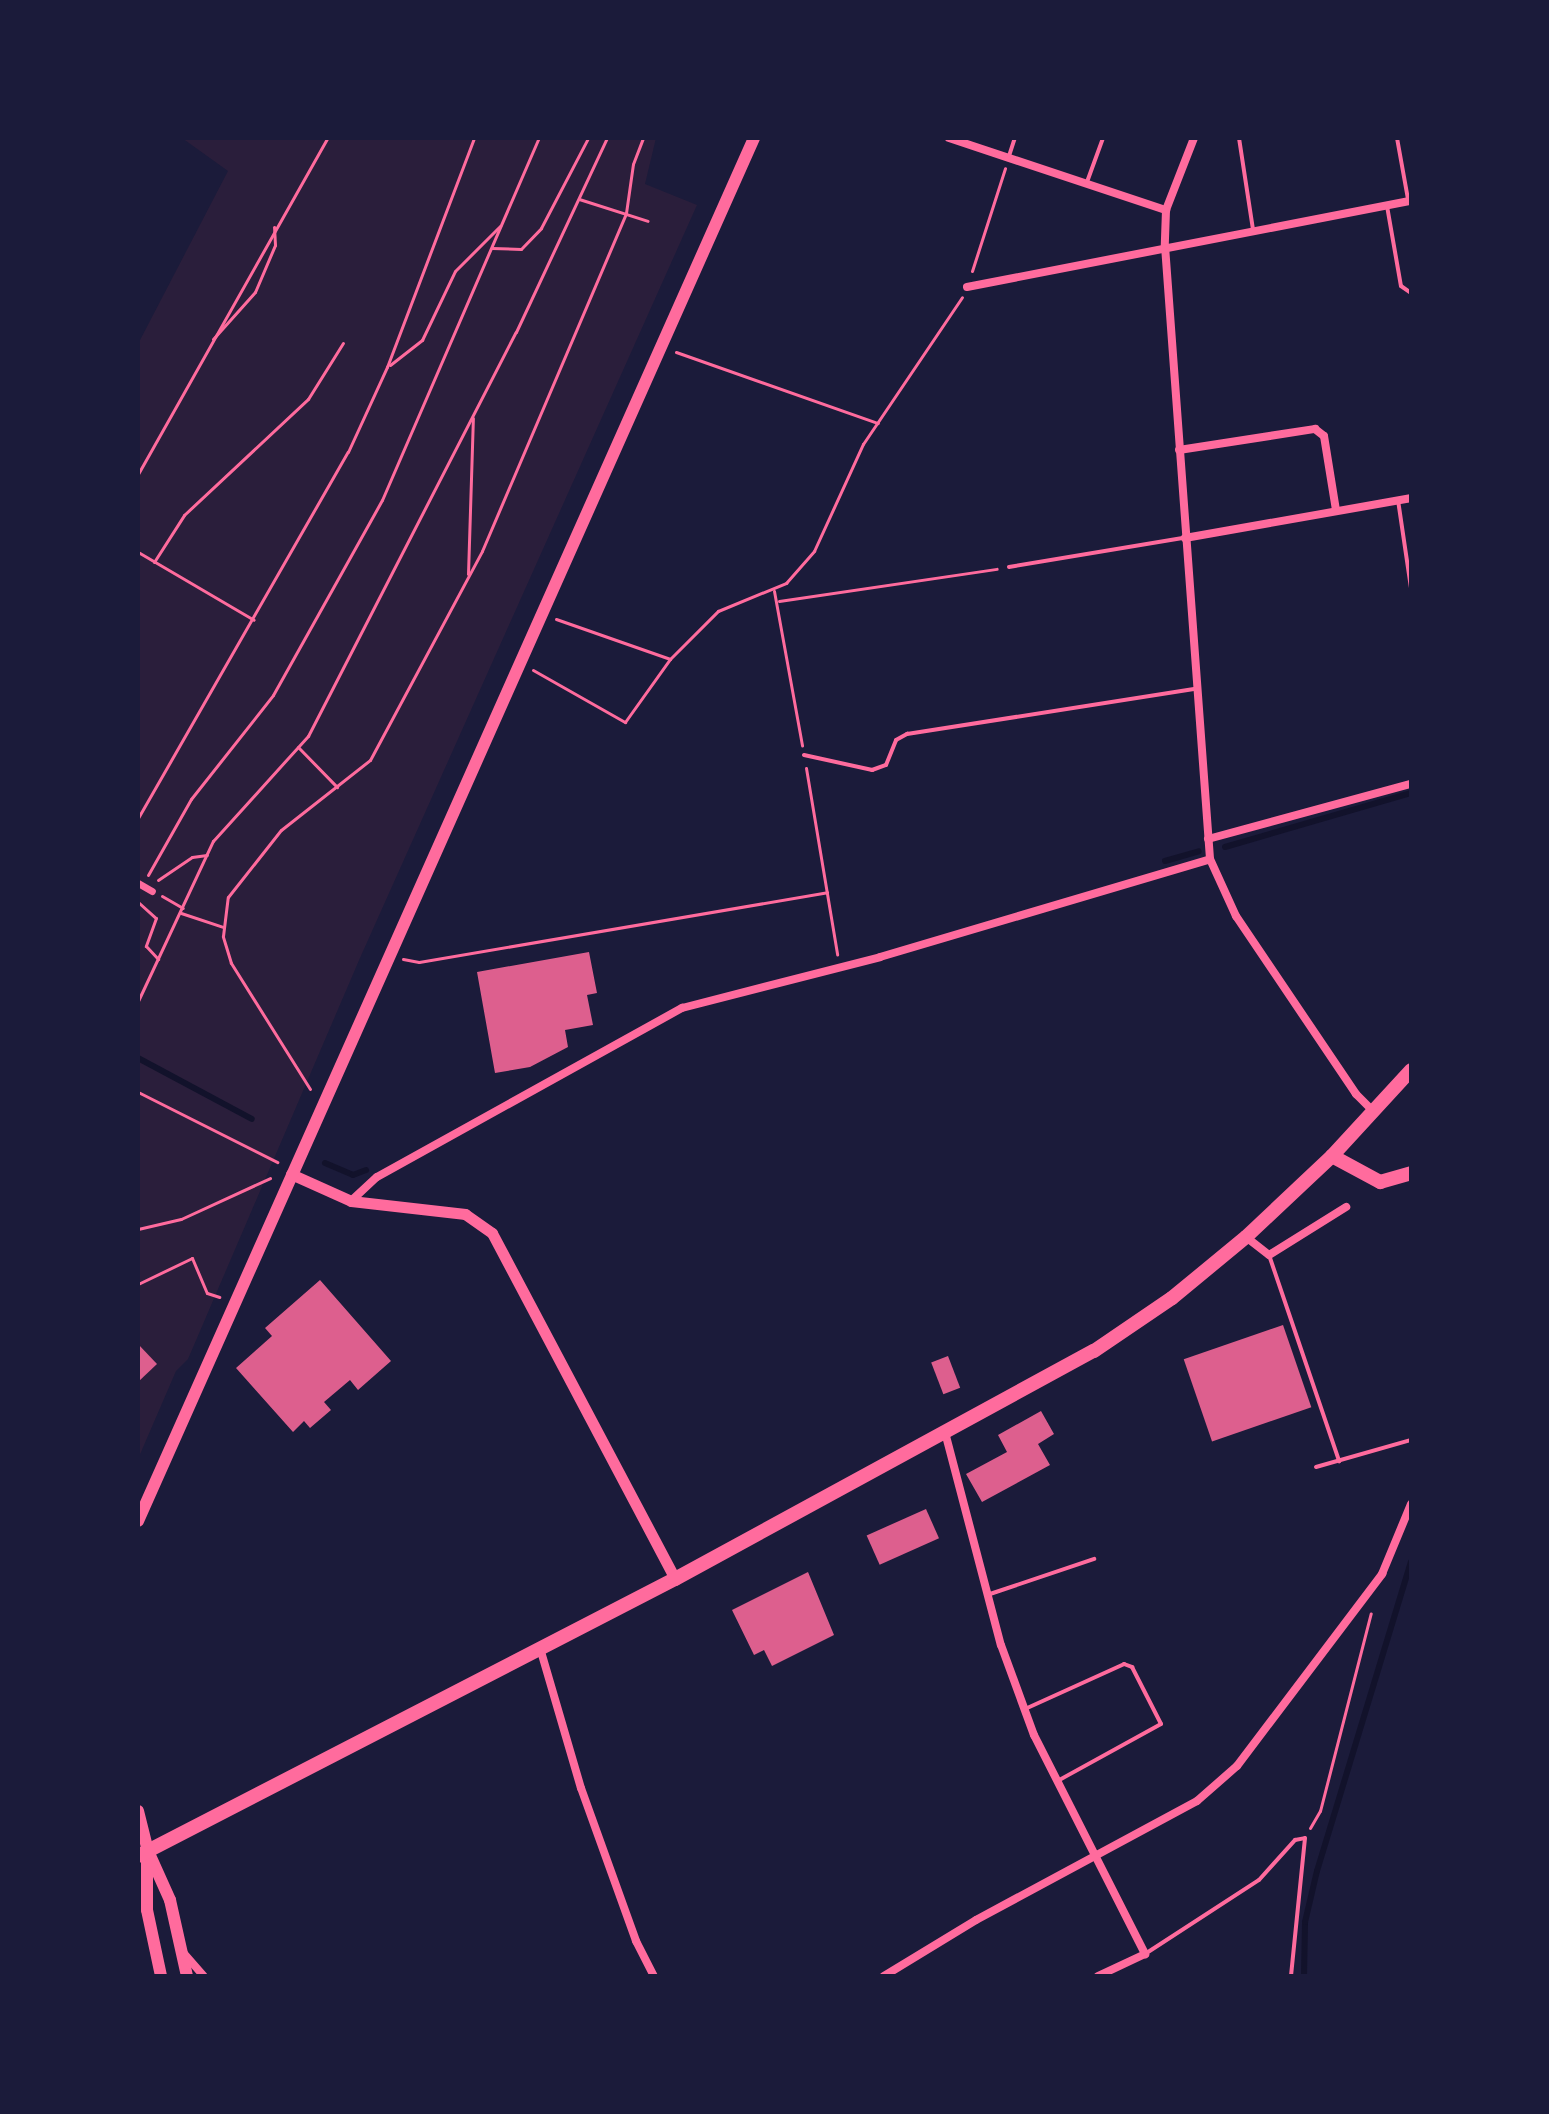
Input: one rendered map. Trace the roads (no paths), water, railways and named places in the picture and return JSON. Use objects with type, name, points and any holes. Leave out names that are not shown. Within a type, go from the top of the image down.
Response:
[{"type":"main road","points":[[138,1521],[754,138]]},
{"type":"main road","points":[[143,1853],[946,1436],[1139,1322],[1246,1237],[1332,1156],[1411,1070]]},
{"type":"main road","points":[[1332,1156],[1380,1182],[1411,1173]]},
{"type":"main road","points":[[138,1811],[147,1910],[161,1976]]},
{"type":"main road","points":[[143,1853],[170,1900],[187,1976]]},
{"type":"street","points":[[949,138],[1166,210]]},
{"type":"street","points":[[1194,138],[1166,210],[1165,246],[1210,859],[1236,916],[1356,1094],[1373,1111]]},
{"type":"street","points":[[967,287],[1165,246],[1410,202]]},
{"type":"street","points":[[1179,450],[1315,429],[1324,436],[1336,510]]},
{"type":"street","points":[[1185,538],[1411,498]]},
{"type":"street","points":[[1208,839],[1411,784]]},
{"type":"street","points":[[351,1201],[377,1177],[682,1008],[840,967],[1210,859]]},
{"type":"street","points":[[291,1174],[351,1201],[465,1214],[492,1233],[675,1579]]},
{"type":"street","points":[[1246,1237],[1269,1255],[1346,1207]]},
{"type":"street","points":[[946,1436],[1025,1709],[1057,1781],[1145,1954],[1098,1976]]},
{"type":"street","points":[[884,1976],[1197,1801],[1237,1766],[1382,1574],[1411,1504]]},
{"type":"street","points":[[539,1648],[581,1788],[636,1941],[654,1976]]},
{"type":"street","points":[[181,1949],[204,1976]]},
{"type":"lane","points":[[1008,159],[1015,138]]},
{"type":"lane","points":[[1086,184],[1103,138]]},
{"type":"lane","points":[[1239,138],[1253,230]]},
{"type":"lane","points":[[1397,138],[1410,202]]},
{"type":"lane","points":[[1387,206],[1401,286],[1411,293]]},
{"type":"lane","points":[[1398,500],[1411,588]]},
{"type":"lane","points":[[1009,567],[1185,538]]},
{"type":"lane","points":[[804,755],[872,770],[886,765],[896,740],[907,734],[1197,689]]},
{"type":"lane","points":[[1269,1255],[1339,1461]]},
{"type":"lane","points":[[1316,1467],[1411,1440]]},
{"type":"lane","points":[[990,1594],[1094,1559]]},
{"type":"lane","points":[[1025,1709],[1124,1664],[1132,1667],[1161,1724],[1057,1781]]},
{"type":"lane","points":[[1145,1954],[1259,1880],[1295,1840],[1305,1838],[1291,1976]]},
{"type":"waterway","points":[[1225,847],[1411,793]]},
{"type":"waterway","points":[[1165,861],[1199,851]]},
{"type":"waterway","points":[[138,1058],[252,1119]]},
{"type":"waterway","points":[[325,1163],[353,1175],[366,1170]]},
{"type":"waterway","points":[[1304,1976],[1305,1922],[1317,1871],[1411,1562]]}]
